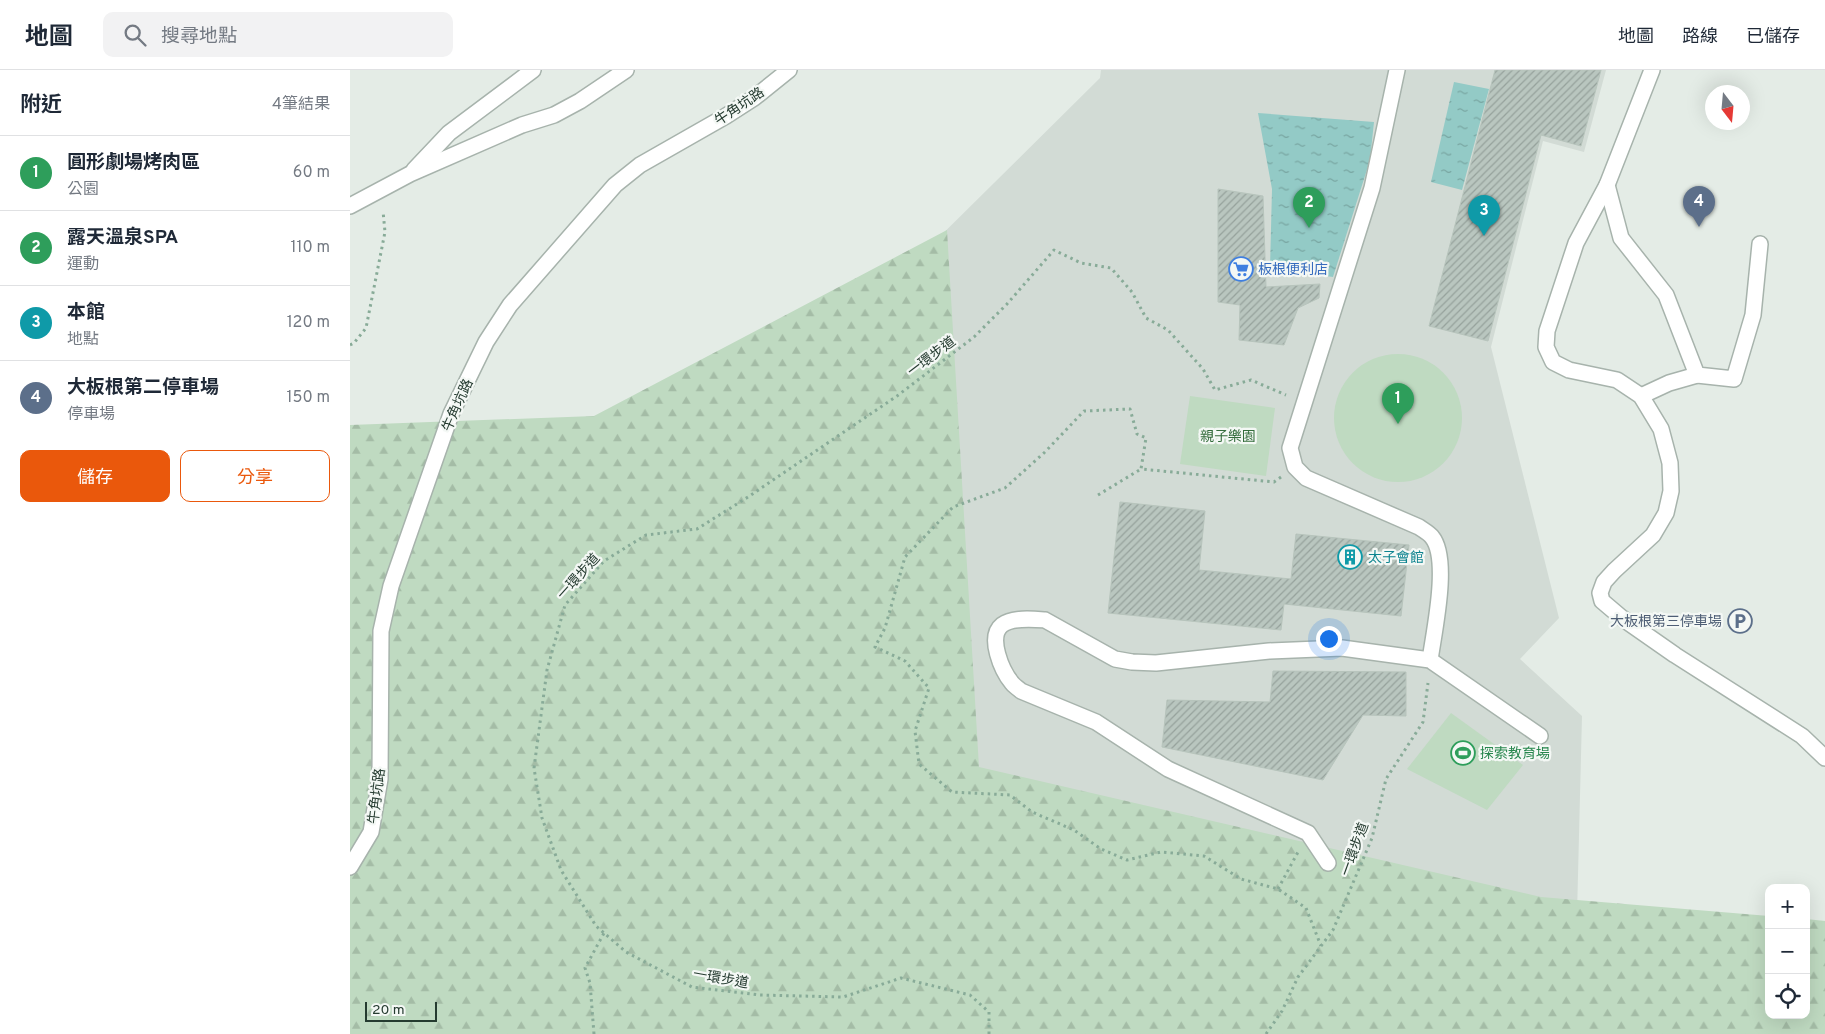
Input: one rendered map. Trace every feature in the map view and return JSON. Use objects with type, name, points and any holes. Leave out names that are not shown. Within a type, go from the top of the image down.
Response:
[{"type":"street","points":[[410,174],[449,133],[533,70]]},
{"type":"street","points":[[350,206],[410,174],[522,125],[554,115],[580,101],[626,70]]},
{"type":"street","name":"牛角坑路","points":[[350,867],[371,832],[380,779],[380,630],[391,586],[451,414],[486,342],[510,305],[615,185],[640,165],[754,98],[789,70]]},
{"type":"street","points":[[1397,70],[1372,188],[1290,448],[1294,467],[1306,478],[1419,527],[1432,537],[1438,551],[1441,577],[1430,660]]},
{"type":"street","points":[[1652,70],[1607,185],[1576,243],[1548,331],[1546,347],[1553,362],[1569,370],[1617,380],[1641,396],[1661,429],[1670,463],[1671,492],[1666,513],[1653,536],[1630,555],[1604,582],[1600,593],[1602,601],[1609,609],[1675,656],[1802,736],[1825,758]]},
{"type":"street","points":[[1607,185],[1621,238],[1666,295],[1697,375]]},
{"type":"street","points":[[1641,396],[1669,382],[1697,375],[1734,379],[1753,315],[1760,244]]},
{"type":"street","points":[[1328,863],[1308,833],[1168,769],[1096,722],[1021,691],[1012,684],[1004,671],[995,643],[997,632],[1003,624],[1015,621],[1045,620],[1115,659],[1132,662],[1156,663],[1269,651],[1342,648],[1430,660],[1540,736]]},
{"type":"path","points":[[350,345],[354,343],[366,328],[385,232],[380,190]]},
{"type":"path","name":"一環步道","points":[[989,1034],[988,1012],[970,995],[901,978],[843,997],[760,995],[692,987],[626,952],[596,926],[561,870],[542,818],[534,768],[547,670],[565,604],[604,561],[646,535],[697,529],[748,497],[897,396],[974,337],[1007,304],[1054,250],[1082,263],[1111,268],[1132,292],[1146,318],[1168,330],[1202,369],[1215,390],[1251,380],[1304,403]]},
{"type":"path","points":[[1130,409],[1137,434],[1146,438],[1141,469]]},
{"type":"path","points":[[1098,494],[1141,469],[1274,482],[1294,467]]},
{"type":"path","name":"一環步道","points":[[1266,1034],[1282,1011],[1298,977],[1333,930],[1372,838],[1386,779],[1423,722],[1430,660]]},
{"type":"path","points":[[1308,833],[1278,889],[1306,908],[1321,946]]},
{"type":"path","points":[[594,1034],[590,983],[585,968],[604,933]]},
{"type":"shaded area","points":[[1101,70],[1606,70],[1584,152],[1543,141],[1491,347],[1559,618],[1520,659],[1582,716],[1574,1034],[415,1034],[802,373],[1100,78]]},
{"type":"green space","points":[[947,230],[979,767],[1541,897],[1765,916],[1765,1019],[1810,1019],[1810,919],[1825,921],[1825,1034],[350,1034],[350,425],[594,416]]},
{"type":"green space","points":[[1398,354],[1422,359],[1443,373],[1457,394],[1462,418],[1457,442],[1443,463],[1422,477],[1398,482],[1374,477],[1353,463],[1339,442],[1334,418],[1339,394],[1353,373],[1374,359]]},
{"type":"green space","name":"親子樂園","points":[[1190,396],[1275,408],[1266,476],[1180,464]]},
{"type":"green space","name":"探索教育場","points":[[1451,713],[1523,765],[1487,810],[1407,769]]},
{"type":"water","points":[[1454,82],[1489,89],[1462,190],[1431,182]]},
{"type":"water","points":[[1258,113],[1374,122],[1370,160],[1333,277],[1270,268],[1272,189]]},
{"type":"building","points":[[1495,70],[1601,70],[1581,146],[1541,135],[1488,341],[1429,326]]},
{"type":"building","name":"板根便利店","points":[[1218,189],[1263,196],[1266,287],[1320,284],[1319,298],[1298,308],[1284,345],[1239,340],[1240,305],[1218,302]]},
{"type":"building","name":"太子會館","points":[[1120,502],[1205,511],[1199,570],[1291,579],[1296,534],[1409,545],[1401,616],[1284,604],[1281,630],[1108,613]]},
{"type":"building","points":[[1273,671],[1406,672],[1406,716],[1363,715],[1323,780],[1162,747],[1167,700],[1270,702]]},
{"type":"place","name":"大板根第二停車場","points":[[1699,227]]},
{"type":"place","name":"露天溫泉SPA","points":[[1309,228]]},
{"type":"place","name":"本館","points":[[1484,236]]},
{"type":"place","name":"板根便利店","points":[[1241,269]]},
{"type":"place","name":"圓形劇場烤肉區","points":[[1398,424]]},
{"type":"place","name":"太子會館","points":[[1350,557]]},
{"type":"place","name":"大板根第三停車場","points":[[1740,621]]},
{"type":"place","name":"探索教育場","points":[[1463,753]]}]
